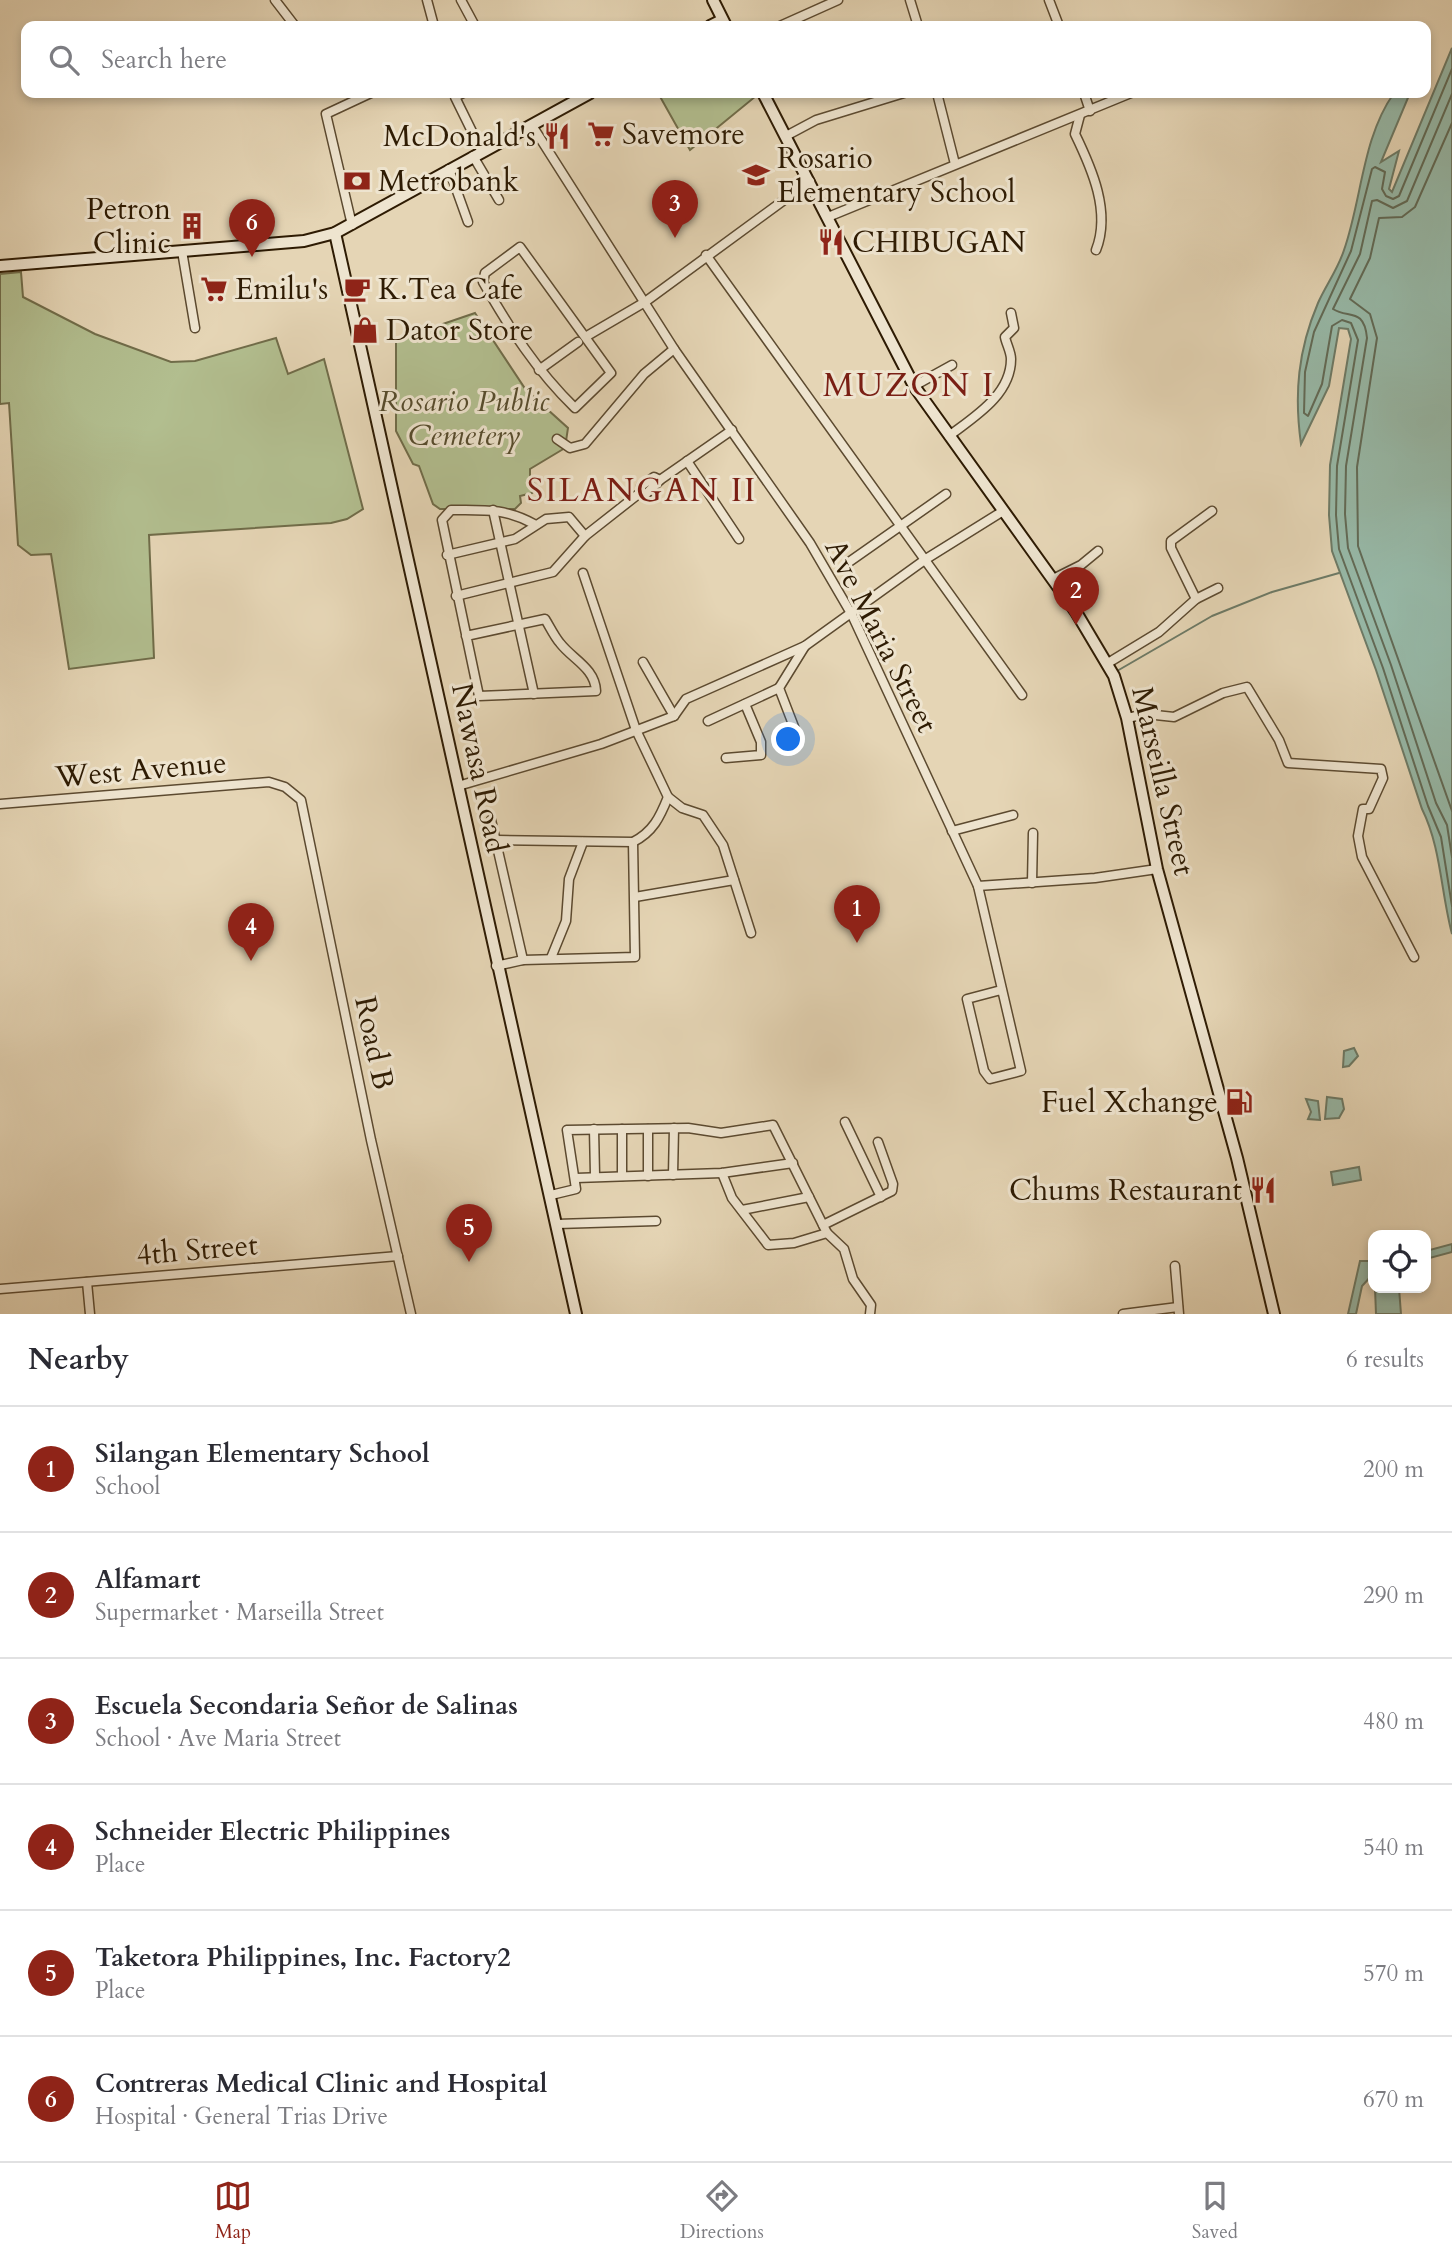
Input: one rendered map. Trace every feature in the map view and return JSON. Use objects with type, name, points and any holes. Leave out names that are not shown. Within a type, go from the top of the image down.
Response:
[{"type":"main road","points":[[713,0],[723,21]]},
{"type":"main road","points":[[0,266],[304,241],[335,233],[582,98]]},
{"type":"main road","name":"Marseilla Street","points":[[765,98],[914,386],[1052,579],[1108,663],[1127,718],[1157,869],[1231,1135],[1274,1314]]},
{"type":"main road","name":"Nawasa Road","points":[[335,233],[496,966],[558,1224],[576,1314]]},
{"type":"street","points":[[275,0],[291,21]]},
{"type":"street","points":[[282,0],[285,13]]},
{"type":"street","points":[[427,0],[433,21]]},
{"type":"street","points":[[461,0],[472,21]]},
{"type":"street","points":[[791,21],[838,0]]},
{"type":"street","points":[[910,0],[916,21]]},
{"type":"street","points":[[1049,0],[1057,21]]},
{"type":"street","points":[[352,225],[326,114],[360,98]]},
{"type":"street","points":[[458,98],[478,154],[499,200]]},
{"type":"street","points":[[786,136],[816,121],[888,98]]},
{"type":"street","points":[[938,98],[956,164]]},
{"type":"street","points":[[1086,98],[1090,111]]},
{"type":"street","points":[[828,217],[1119,98]]},
{"type":"street","points":[[1080,115],[1075,134],[1095,174],[1102,235],[1096,250]]},
{"type":"street","name":"Ave Maria Street","points":[[533,127],[674,348],[810,544],[852,615],[978,886],[1021,1071],[990,1079],[984,1071],[967,999],[1001,990]]},
{"type":"street","points":[[449,169],[468,222]]},
{"type":"street","points":[[587,336],[645,302],[810,181]]},
{"type":"street","points":[[520,247],[587,336],[611,373],[575,408],[539,370],[516,340],[483,282],[485,273],[520,247]]},
{"type":"street","points":[[182,251],[195,328]]},
{"type":"street","points":[[706,255],[1022,695]]},
{"type":"street","points":[[949,436],[984,409],[1003,387],[1011,359],[1005,337],[1014,328],[1012,313]]},
{"type":"street","points":[[539,370],[578,342]]},
{"type":"street","points":[[557,439],[570,447],[584,444],[644,374],[674,348]]},
{"type":"street","points":[[914,386],[951,365]]},
{"type":"street","points":[[456,596],[553,572],[585,536],[641,492],[646,494],[653,490],[660,480],[732,430]]},
{"type":"street","points":[[687,461],[739,539]]},
{"type":"street","points":[[849,562],[946,494]]},
{"type":"street","points":[[466,636],[545,619],[561,645],[580,661],[596,686],[596,691],[479,696],[447,555],[442,520],[452,510],[493,510],[512,512],[534,524]]},
{"type":"street","points":[[493,510],[498,543],[534,694]]},
{"type":"street","points":[[458,786],[674,716],[686,699],[805,646],[852,615],[926,559],[1003,510]]},
{"type":"street","points":[[1196,599],[1171,548],[1171,541],[1212,511]]},
{"type":"street","points":[[447,555],[498,543],[527,532],[534,524],[546,519],[569,517],[585,536]]},
{"type":"street","points":[[1052,579],[1081,565],[1098,551]]},
{"type":"street","points":[[583,573],[636,730],[668,797],[682,808],[703,814],[723,845],[751,933]]},
{"type":"street","points":[[1108,663],[1159,632],[1196,599],[1218,588]]},
{"type":"street","points":[[708,721],[779,688],[805,646]]},
{"type":"street","points":[[643,662],[674,716]]},
{"type":"street","points":[[1127,718],[1146,714],[1174,716],[1223,693],[1247,687],[1279,740],[1288,763],[1381,769],[1383,778],[1369,809],[1363,809],[1358,836],[1363,857],[1415,957]]},
{"type":"street","points":[[779,688],[796,732]]},
{"type":"street","points":[[726,758],[761,755],[761,742],[745,704]]},
{"type":"street","name":"West Avenue","points":[[0,804],[269,782],[285,787]]},
{"type":"street","name":"Road B","points":[[285,787],[301,800],[411,1314]]},
{"type":"street","points":[[497,840],[632,842],[644,836],[660,819],[668,797]]},
{"type":"street","points":[[952,831],[1013,816]]},
{"type":"street","points":[[491,820],[523,960]]},
{"type":"street","points":[[1032,883],[1033,833]]},
{"type":"street","points":[[551,958],[566,921],[569,879],[583,842]]},
{"type":"street","points":[[496,966],[551,958],[633,958],[637,952],[632,842]]},
{"type":"street","points":[[978,886],[1032,883],[1157,869]]},
{"type":"street","points":[[635,897],[734,880]]},
{"type":"street","points":[[845,1122],[881,1197]]},
{"type":"street","points":[[551,1195],[576,1189],[567,1130],[674,1128],[721,1133],[773,1125],[825,1229],[844,1249],[853,1279],[871,1305],[870,1314]]},
{"type":"street","points":[[673,1175],[674,1128]]},
{"type":"street","points":[[594,1129],[595,1175]]},
{"type":"street","points":[[622,1129],[622,1175]]},
{"type":"street","points":[[648,1129],[648,1176]]},
{"type":"street","points":[[722,1173],[732,1198],[768,1245],[794,1243],[825,1229],[894,1188],[878,1142]]},
{"type":"street","points":[[576,1178],[595,1175],[722,1173],[793,1163]]},
{"type":"street","points":[[742,1210],[809,1197]]},
{"type":"street","points":[[558,1224],[656,1221]]},
{"type":"street","name":"4th Street","points":[[0,1289],[398,1256]]},
{"type":"street","points":[[1123,1314],[1178,1310],[1175,1266]]},
{"type":"street","points":[[87,1282],[90,1314]]},
{"type":"green space","points":[[661,98],[754,98],[690,150]]},
{"type":"green space","points":[[21,272],[23,297],[95,334],[171,362],[195,361],[276,338],[288,374],[324,359],[363,509],[347,519],[331,523],[149,535],[154,658],[69,669],[51,554],[31,555],[18,545],[9,403],[0,404],[0,274]]},
{"type":"green space","name":"Rosario Public Cemetery","points":[[475,313],[526,390],[568,428],[565,448],[530,469],[530,478],[538,488],[532,493],[520,496],[521,503],[515,509],[440,509],[433,504],[419,466],[413,464],[396,431],[396,340]]},
{"type":"water","points":[[1452,48],[1452,934],[1433,839],[1376,670],[1332,551],[1329,515],[1330,465],[1351,339],[1348,329],[1339,328],[1329,386],[1301,444],[1298,407],[1299,372],[1306,338],[1318,303],[1344,250],[1375,129],[1391,98],[1408,98],[1381,162],[1399,151],[1389,189],[1392,192]]},
{"type":"water","points":[[1354,1048],[1358,1056],[1349,1066],[1343,1067],[1344,1051]]},
{"type":"water","points":[[1327,1097],[1342,1099],[1344,1109],[1339,1118],[1325,1119]]},
{"type":"water","points":[[1306,1099],[1318,1101],[1320,1120],[1308,1119],[1311,1112]]},
{"type":"water","points":[[1359,1167],[1361,1180],[1333,1185],[1331,1172]]},
{"type":"water","points":[[1452,1244],[1452,1252],[1431,1258],[1431,1250]]},
{"type":"water","points":[[1360,1261],[1368,1261],[1368,1279],[1362,1286],[1356,1314],[1348,1314]]},
{"type":"water","points":[[1375,1293],[1399,1293],[1401,1314],[1376,1314]]},
{"type":"waterway","points":[[1117,671],[1212,616],[1272,592],[1339,573]]},
{"type":"place","name":"Savemore","points":[[601,134]]},
{"type":"place","name":"McDonald's","points":[[557,136]]},
{"type":"place","name":"Rosario Elementary School","points":[[756,175]]},
{"type":"place","name":"Metrobank","points":[[357,181]]},
{"type":"place","name":"Petron Clinic","points":[[192,226]]},
{"type":"place","name":"Escuela Secondaria Señor de Salinas","points":[[675,238]]},
{"type":"place","name":"CHIBUGAN","points":[[831,242]]},
{"type":"place","name":"Contreras Medical Clinic and Hospital","points":[[252,257]]},
{"type":"place","name":"Emilu's","points":[[214,289]]},
{"type":"place","name":"K.Tea Cafe","points":[[357,289]]},
{"type":"place","name":"Dator Store","points":[[365,330]]},
{"type":"place","name":"Alfamart","points":[[1076,625]]},
{"type":"place","name":"Silangan Elementary School","points":[[857,943]]},
{"type":"place","name":"Schneider Electric Philippines","points":[[251,961]]},
{"type":"place","name":"Fuel Xchange","points":[[1239,1102]]},
{"type":"place","name":"Chums Restaurant","points":[[1263,1190]]},
{"type":"place","name":"Taketora Philippines, Inc. Factory2","points":[[469,1262]]},
{"type":"district","name":"MUZON I","points":[[909,385]]},
{"type":"district","name":"SILANGAN II","points":[[642,490]]}]
